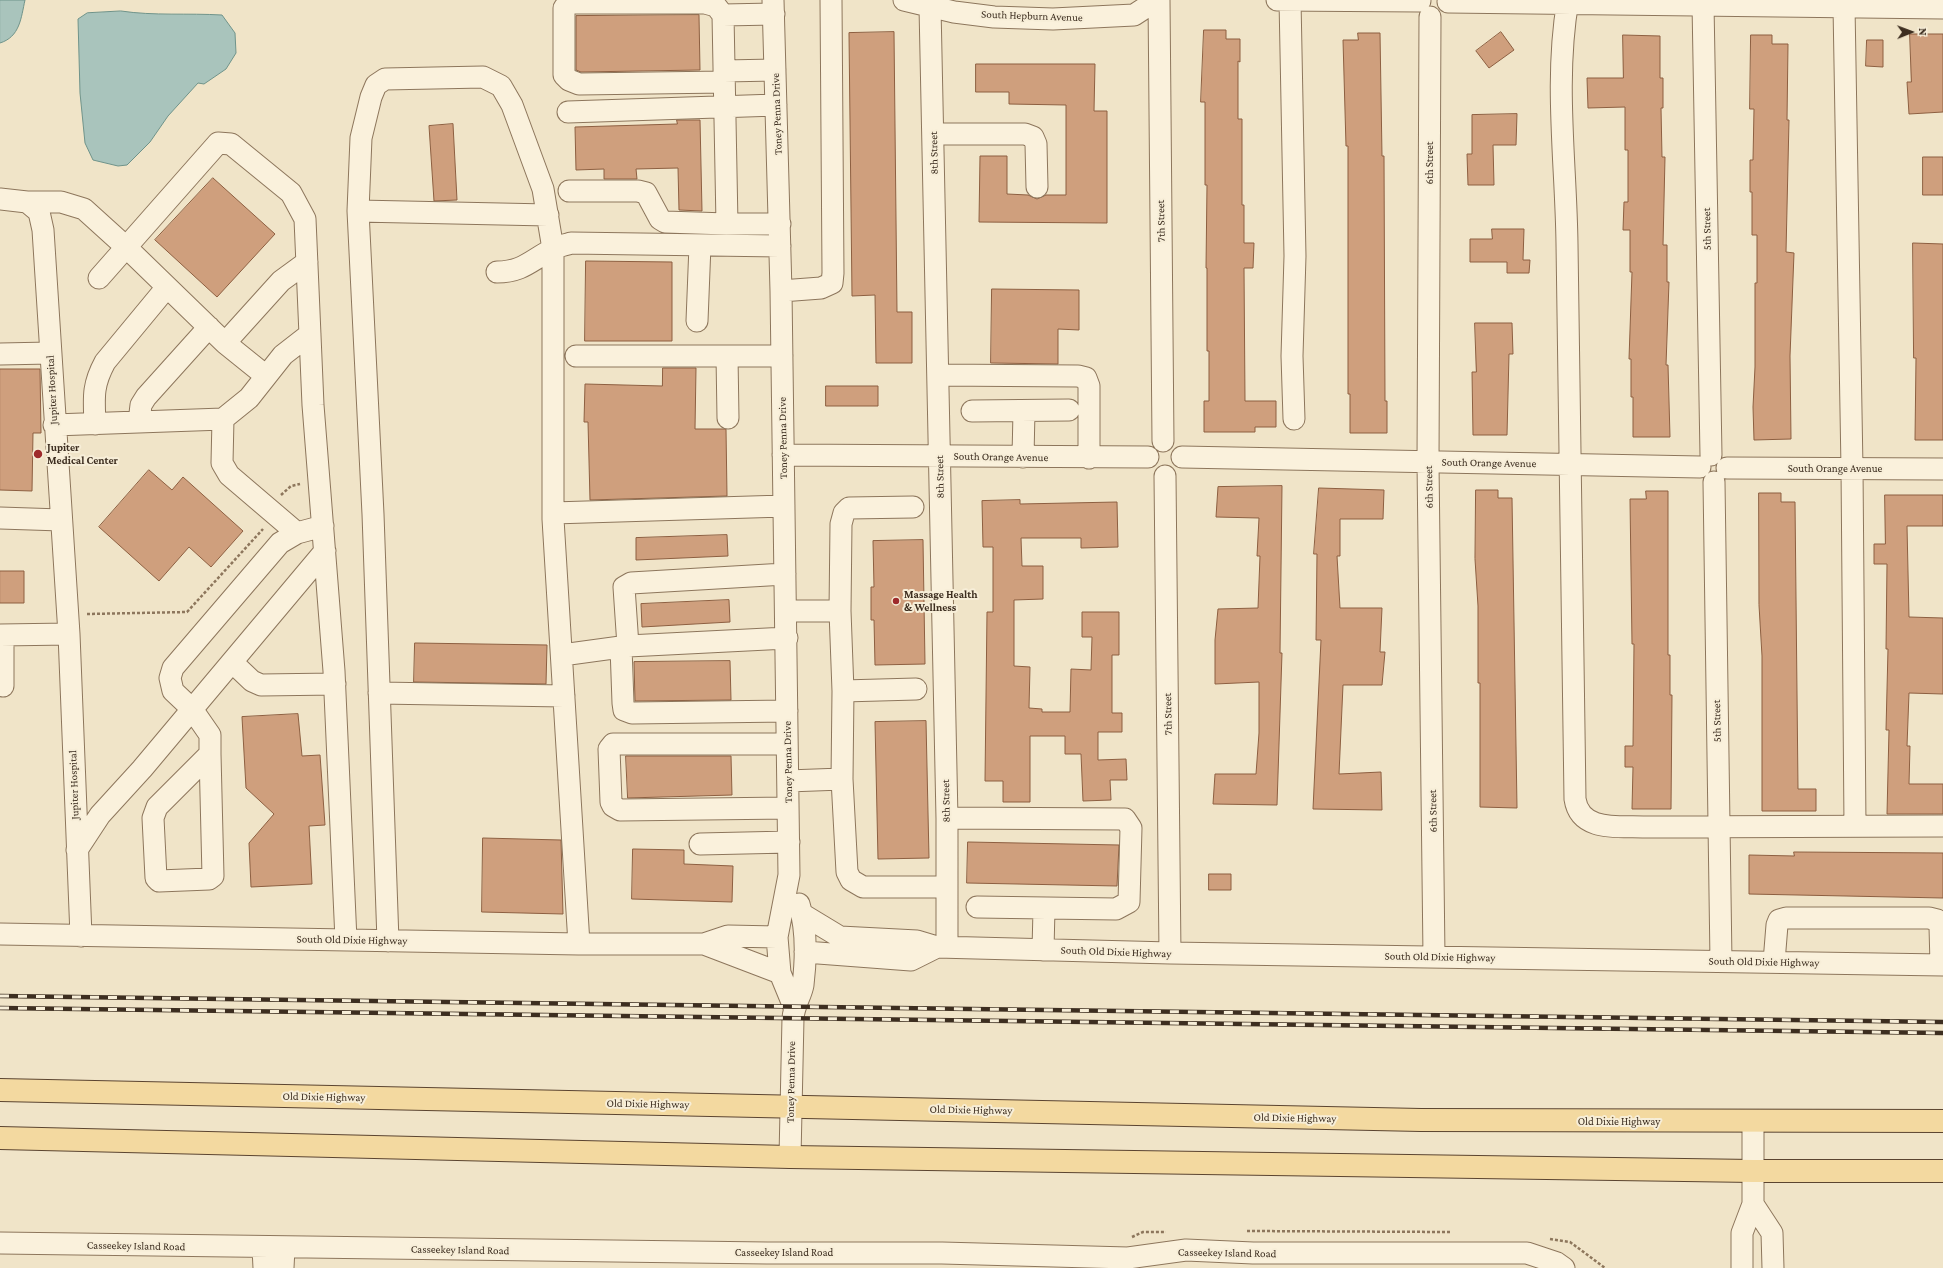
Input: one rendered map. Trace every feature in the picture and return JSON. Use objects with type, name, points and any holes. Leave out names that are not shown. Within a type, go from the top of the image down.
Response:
[{"type":"main road","name":"Old Dixie Highway","points":[[0,1090],[1413,1120],[1943,1122]]},
{"type":"main road","points":[[0,1138],[790,1157],[1753,1171],[1943,1171]]},
{"type":"street","points":[[781,291],[821,288],[832,282],[834,273],[831,0]]},
{"type":"street","name":"South Hepburn Avenue","points":[[915,3],[994,17],[1107,18],[1134,15],[1158,0]]},
{"type":"street","name":"7th Street","points":[[1158,0],[1163,441]]},
{"type":"street","points":[[1276,0],[1424,6],[1435,18],[1443,14],[1448,7],[1448,1],[1712,3],[1943,8]]},
{"type":"street","points":[[1290,0],[1295,256],[1292,356],[1294,419]]},
{"type":"street","points":[[1568,1],[1560,82],[1566,205],[1569,464],[1574,645],[1575,799],[1579,814],[1588,821],[1603,826],[1644,828],[1718,826],[1943,826]]},
{"type":"street","points":[[726,224],[724,106],[724,76],[723,15],[716,6],[705,2],[568,3],[564,8],[564,75],[569,80],[579,84],[724,76],[775,70]]},
{"type":"street","name":"8th Street","points":[[915,3],[933,134],[947,818],[946,887],[942,947]]},
{"type":"street","name":"5th Street","points":[[1712,3],[1713,468],[1720,961]]},
{"type":"street","name":"6th Street","points":[[1424,6],[1434,956]]},
{"type":"street","points":[[1844,6],[1852,468],[1855,826]]},
{"type":"street","points":[[723,15],[774,7]]},
{"type":"street","name":"Toney Penna Drive","points":[[774,7],[780,224],[789,842],[789,875],[777,937],[780,973],[794,1007]]},
{"type":"street","points":[[388,941],[372,507],[358,211],[361,138],[376,86],[385,79],[483,77],[501,86],[512,105],[543,189],[553,249],[553,513],[579,944]]},
{"type":"street","points":[[568,112],[776,105]]},
{"type":"street","points":[[933,134],[1025,134],[1033,137],[1036,144],[1037,187]]},
{"type":"street","points":[[99,278],[218,143],[231,144],[291,193],[305,218],[313,405],[335,684],[346,940]]},
{"type":"street","points":[[569,191],[638,191],[646,193],[660,219],[665,222],[780,224]]},
{"type":"street","points":[[0,199],[27,202],[60,202],[84,209],[126,247],[225,343],[266,376]]},
{"type":"street","name":"Jupiter Hospital","points":[[27,202],[39,212],[43,230],[54,425],[69,634],[81,936]]},
{"type":"street","points":[[358,211],[548,215]]},
{"type":"street","points":[[497,272],[510,272],[523,268],[553,249],[571,242],[780,246]]},
{"type":"street","points":[[697,321],[700,245]]},
{"type":"street","points":[[225,343],[281,281],[307,262]]},
{"type":"street","points":[[95,424],[94,389],[98,375],[105,362],[168,287]]},
{"type":"street","points":[[138,422],[141,405],[146,397],[209,327]]},
{"type":"street","points":[[54,425],[222,419],[249,398],[283,355],[310,334]]},
{"type":"street","points":[[0,354],[50,353]]},
{"type":"street","points":[[576,356],[782,356]]},
{"type":"street","points":[[727,356],[728,418]]},
{"type":"street","points":[[938,375],[1078,376],[1086,378],[1088,386],[1089,458]]},
{"type":"street","points":[[972,411],[1069,410]]},
{"type":"street","points":[[1023,457],[1024,411]]},
{"type":"street","points":[[222,419],[222,463],[229,475],[296,533]]},
{"type":"street","points":[[1163,441],[1174,444],[1182,457],[1181,463],[1175,472],[1165,476],[1160,475],[1151,468],[1148,457],[1151,448],[1163,441]]},
{"type":"street","name":"South Orange Avenue","points":[[783,455],[1089,458],[1148,457]]},
{"type":"street","name":"South Orange Avenue","points":[[1182,457],[1713,468],[1943,469]]},
{"type":"street","name":"7th Street","points":[[1165,476],[1170,953]]},
{"type":"street","points":[[553,513],[784,506]]},
{"type":"street","points":[[913,507],[849,508],[844,513],[841,524],[840,611],[843,691],[842,779],[847,872],[851,880],[863,887],[946,887]]},
{"type":"street","points":[[0,518],[61,520]]},
{"type":"street","points":[[210,754],[157,808],[153,818],[156,878],[159,882],[210,879],[213,876],[210,735],[192,709],[173,691],[170,678],[173,668],[280,543],[296,533],[323,526]]},
{"type":"street","points":[[77,850],[100,815],[325,552]]},
{"type":"street","points":[[785,574],[631,583],[624,587],[623,703],[624,710],[632,713],[787,711]]},
{"type":"street","points":[[786,612],[840,611]]},
{"type":"street","points":[[3,686],[2,635],[69,634]]},
{"type":"street","points":[[562,655],[624,647],[786,638]]},
{"type":"street","points":[[232,662],[252,681],[261,685],[335,684]]},
{"type":"street","points":[[843,691],[916,689]]},
{"type":"street","points":[[379,693],[564,696]]},
{"type":"street","points":[[788,744],[613,744],[608,749],[611,802],[613,806],[620,810],[788,808]]},
{"type":"street","points":[[788,781],[842,779]]},
{"type":"street","points":[[947,818],[1125,819],[1131,828],[1129,902],[1116,909],[977,907]]},
{"type":"street","points":[[700,844],[789,842]]},
{"type":"street","name":"Toney Penna Drive","points":[[789,875],[802,914],[805,952],[803,987],[794,1007],[790,1106],[790,1157]]},
{"type":"street","points":[[1043,950],[1044,909]]},
{"type":"street","name":"South Old Dixie Highway","points":[[802,914],[840,937],[916,941],[942,947],[1170,953],[1942,965]]},
{"type":"street","points":[[1774,962],[1777,925],[1779,920],[1786,918],[1929,918],[1937,920],[1940,927],[1942,965]]},
{"type":"street","name":"South Old Dixie Highway","points":[[0,934],[579,944],[704,944],[728,936],[777,937]]},
{"type":"street","name":"South Old Dixie Highway","points":[[704,944],[780,973]]},
{"type":"street","name":"South Old Dixie Highway","points":[[805,952],[910,960],[942,947]]},
{"type":"street","points":[[1742,1268],[1742,1232],[1753,1204],[1753,1122]]},
{"type":"street","points":[[1753,1204],[1772,1232],[1773,1268]]},
{"type":"street","name":"Casseekey Island Road","points":[[0,1243],[263,1248],[284,1258],[795,1261],[942,1253],[1128,1258],[1186,1250],[1252,1261],[1527,1253],[1557,1263],[1564,1268]]},
{"type":"street","points":[[263,1248],[264,1268]]},
{"type":"path","points":[[281,496],[291,486],[304,484]]},
{"type":"path","points":[[86,614],[187,612],[267,525]]},
{"type":"water","points":[[0,0],[25,0],[21,20],[16,32],[7,40],[0,43]]},
{"type":"water","points":[[121,11],[133,13],[222,15],[235,33],[236,53],[226,69],[204,84],[198,83],[168,116],[150,142],[127,165],[118,166],[93,160],[85,143],[80,93],[78,19],[87,13]]},
{"type":"building","points":[[699,15],[700,70],[581,72],[576,70],[576,16]]},
{"type":"building","points":[[1204,30],[1226,30],[1226,39],[1240,39],[1240,62],[1238,61],[1238,119],[1242,119],[1242,205],[1244,205],[1244,243],[1254,243],[1253,268],[1244,268],[1245,401],[1276,401],[1276,427],[1255,427],[1255,432],[1204,432],[1204,401],[1209,401],[1209,351],[1207,351],[1207,185],[1205,185],[1205,102],[1201,102]]},
{"type":"building","points":[[894,32],[897,312],[912,312],[912,363],[876,363],[875,295],[852,296],[849,33]]},
{"type":"building","points":[[1501,32],[1514,50],[1489,68],[1476,51]]},
{"type":"building","points":[[1358,33],[1380,33],[1382,156],[1384,156],[1385,401],[1387,401],[1387,433],[1350,433],[1350,394],[1348,394],[1348,146],[1346,146],[1343,40],[1358,40]]},
{"type":"building","points":[[1910,34],[1943,34],[1943,112],[1909,114],[1907,82],[1911,82]]},
{"type":"building","points":[[1623,35],[1660,36],[1660,78],[1663,78],[1663,108],[1661,108],[1662,157],[1665,157],[1663,245],[1667,245],[1667,282],[1669,282],[1666,365],[1668,365],[1670,437],[1633,437],[1633,397],[1631,397],[1631,359],[1629,359],[1632,272],[1630,272],[1630,230],[1623,230],[1624,202],[1628,202],[1628,150],[1625,150],[1625,107],[1588,108],[1587,78],[1623,78]]},
{"type":"building","points":[[1751,35],[1772,35],[1772,44],[1788,44],[1787,120],[1789,120],[1786,252],[1794,253],[1790,356],[1791,439],[1754,440],[1753,407],[1757,235],[1752,235],[1752,192],[1750,192],[1750,160],[1753,160],[1754,109],[1750,109]]},
{"type":"building","points":[[1867,40],[1883,40],[1883,67],[1866,66]]},
{"type":"building","points":[[976,64],[1095,64],[1094,111],[1107,111],[1107,223],[979,222],[980,156],[1007,156],[1007,194],[1028,195],[1037,199],[1046,195],[1066,195],[1066,105],[1009,104],[1009,92],[976,92]]},
{"type":"building","points":[[1517,114],[1516,145],[1493,145],[1494,185],[1468,185],[1467,154],[1472,154],[1472,115]]},
{"type":"building","points":[[677,120],[700,120],[702,211],[679,210],[678,168],[636,169],[637,179],[604,179],[604,169],[576,170],[575,127],[677,124]]},
{"type":"building","points":[[453,124],[457,200],[434,201],[429,126]]},
{"type":"building","points":[[1923,157],[1943,157],[1943,195],[1923,195]]},
{"type":"building","points":[[213,178],[275,234],[217,297],[155,240]]},
{"type":"building","points":[[1492,229],[1524,229],[1523,260],[1530,260],[1529,273],[1507,273],[1507,262],[1470,262],[1470,239],[1492,239]]},
{"type":"building","points":[[1913,243],[1943,244],[1943,440],[1915,440],[1916,358],[1914,358]]},
{"type":"building","points":[[586,261],[672,262],[672,341],[585,341]]},
{"type":"building","points":[[992,289],[1079,290],[1079,330],[1058,329],[1058,364],[991,363]]},
{"type":"building","points":[[1475,323],[1512,323],[1513,354],[1509,354],[1507,435],[1473,435],[1472,372],[1476,372]]},
{"type":"building","points":[[663,368],[696,368],[695,429],[726,429],[727,496],[590,500],[588,422],[584,422],[585,384],[662,386]]},
{"type":"building","points":[[0,369],[40,369],[41,433],[33,433],[32,491],[0,490]]},
{"type":"building","points":[[826,386],[878,386],[878,406],[826,406]]},
{"type":"building","points":[[149,470],[172,490],[183,477],[243,531],[211,567],[189,547],[159,581],[99,527]]},
{"type":"building","points":[[1282,486],[1280,653],[1282,653],[1277,805],[1213,804],[1215,774],[1256,774],[1259,733],[1259,682],[1215,684],[1215,640],[1218,609],[1258,608],[1260,556],[1257,556],[1259,518],[1216,517],[1218,487]]},
{"type":"building","points":[[1319,488],[1384,490],[1383,519],[1340,519],[1340,556],[1337,556],[1340,608],[1382,608],[1380,652],[1385,652],[1382,685],[1343,685],[1339,774],[1381,772],[1382,810],[1313,809],[1321,640],[1316,640],[1317,554],[1314,554]]},
{"type":"building","points":[[1476,490],[1498,490],[1498,498],[1512,498],[1517,808],[1480,807],[1480,683],[1478,683],[1478,606],[1475,559]]},
{"type":"building","points":[[1646,491],[1668,491],[1668,655],[1670,655],[1670,695],[1672,695],[1671,809],[1632,809],[1633,767],[1625,767],[1625,746],[1633,746],[1634,644],[1632,644],[1630,499],[1646,499]]},
{"type":"building","points":[[1759,493],[1781,493],[1781,502],[1795,502],[1798,789],[1816,789],[1816,811],[1762,811],[1762,656],[1759,605]]},
{"type":"building","points":[[1885,495],[1943,495],[1943,526],[1907,526],[1909,617],[1943,618],[1943,694],[1909,693],[1907,746],[1910,746],[1909,784],[1943,784],[1943,814],[1887,814],[1889,730],[1886,730],[1888,649],[1886,649],[1887,564],[1874,564],[1874,544],[1885,544]]},
{"type":"building","points":[[1020,500],[1020,504],[1117,502],[1118,547],[1081,548],[1081,538],[1021,538],[1022,566],[1043,566],[1043,599],[1014,600],[1014,666],[1030,667],[1029,708],[1042,709],[1042,712],[1070,712],[1071,669],[1091,670],[1092,637],[1082,637],[1082,612],[1119,612],[1119,655],[1112,655],[1112,713],[1122,713],[1122,732],[1098,732],[1098,760],[1126,759],[1127,780],[1110,780],[1111,800],[1083,801],[1081,754],[1065,754],[1065,736],[1030,736],[1030,802],[1003,802],[1003,781],[985,781],[987,612],[993,612],[993,547],[983,547],[982,501]]},
{"type":"building","points":[[727,535],[728,556],[636,560],[636,538]]},
{"type":"building","points":[[923,540],[925,664],[875,665],[874,620],[871,620],[871,587],[874,587],[873,541]]},
{"type":"building","points":[[0,571],[24,571],[24,603],[0,603]]},
{"type":"building","points":[[729,600],[730,622],[642,627],[641,604]]},
{"type":"building","points":[[415,643],[547,645],[546,684],[414,682]]},
{"type":"building","points":[[730,661],[731,700],[635,701],[634,662]]},
{"type":"building","points":[[298,714],[302,756],[320,755],[325,825],[309,826],[312,884],[251,887],[249,843],[274,814],[246,788],[242,717]]},
{"type":"building","points":[[926,721],[929,858],[878,859],[875,722]]},
{"type":"building","points":[[626,756],[731,756],[732,795],[628,798]]},
{"type":"building","points":[[483,838],[561,840],[563,914],[482,912]]},
{"type":"building","points":[[968,842],[1119,845],[1117,886],[967,883]]},
{"type":"building","points":[[633,849],[684,850],[684,864],[733,866],[732,902],[632,899]]},
{"type":"building","points":[[1794,852],[1943,853],[1943,898],[1749,894],[1749,855],[1794,856]]},
{"type":"building","points":[[1209,874],[1231,874],[1231,890],[1209,890]]},
{"type":"railway","points":[[0,996],[1943,1022]]},
{"type":"railway","points":[[0,1008],[1943,1033]]},
{"type":"place","name":"Jupiter Medical Center","points":[[38,454]]},
{"type":"place","name":"Massage Health & Wellness","points":[[896,601]]}]
